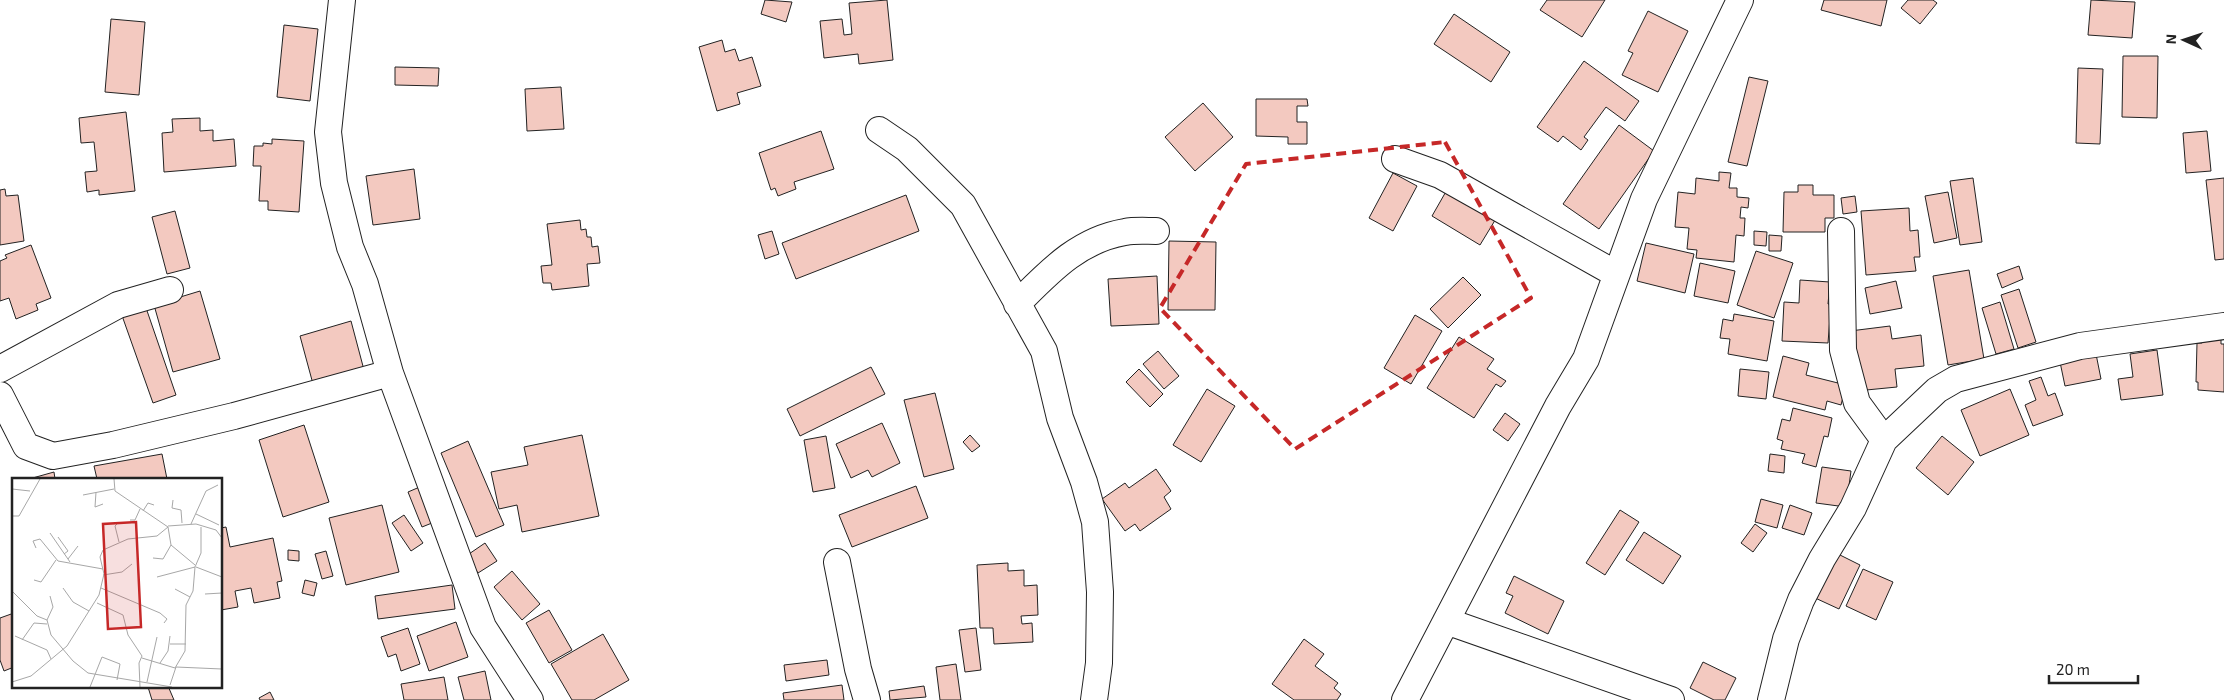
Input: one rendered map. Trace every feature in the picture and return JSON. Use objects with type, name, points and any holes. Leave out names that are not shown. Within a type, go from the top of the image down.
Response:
[{"type":"street","points":[[342,0],[328,132],[334,183],[350,248],[365,284],[390,373],[483,627],[530,700]]},
{"type":"street","points":[[1405,700],[1558,406],[1586,359],[1644,199],[1740,0]]},
{"type":"street","points":[[879,130],[908,149],[963,205],[1044,351],[1060,418],[1084,482],[1095,522],[1100,592],[1099,663],[1094,700]]},
{"type":"street","points":[[1395,159],[1440,175],[1616,274]]},
{"type":"street","points":[[1017,304],[1053,268],[1086,244],[1125,232],[1156,231]]},
{"type":"street","points":[[1841,231],[1843,350],[1857,403],[1884,440]]},
{"type":"street","points":[[0,369],[118,305],[170,290]]},
{"type":"street","points":[[1771,700],[1786,639],[1801,600],[1822,559],[1853,508],[1884,440],[1938,390],[1956,379],[2080,346],[2224,326]]},
{"type":"street","points":[[0,395],[26,446],[53,456],[113,445],[234,416],[390,373]]},
{"type":"street","points":[[837,562],[858,669],[867,700]]},
{"type":"street","points":[[1446,621],[1670,700]]},
{"type":"highlighted area","points":[[1445,142],[1531,298],[1295,449],[1160,308],[1246,164]]},
{"type":"building","points":[[765,0],[792,2],[786,22],[761,14]]},
{"type":"building","points":[[887,0],[893,60],[859,64],[858,54],[824,58],[820,21],[842,19],[844,35],[852,34],[849,3]]},
{"type":"building","points":[[1547,0],[1605,0],[1582,37],[1540,10]]},
{"type":"building","points":[[1824,0],[1887,0],[1881,26],[1821,10]]},
{"type":"building","points":[[1908,0],[1933,0],[1937,3],[1920,24],[1901,8]]},
{"type":"building","points":[[2091,0],[2135,2],[2132,38],[2088,35]]},
{"type":"building","points":[[1648,11],[1688,31],[1658,92],[1622,75],[1633,53],[1628,51]]},
{"type":"building","points":[[1454,14],[1510,52],[1491,82],[1434,44]]},
{"type":"building","points":[[111,19],[145,22],[139,95],[105,92]]},
{"type":"building","points":[[284,25],[318,29],[310,101],[277,97]]},
{"type":"building","points":[[722,40],[725,52],[735,49],[739,61],[752,57],[761,86],[737,93],[740,104],[717,111],[699,47]]},
{"type":"building","points":[[2123,56],[2158,56],[2157,118],[2122,117]]},
{"type":"building","points":[[1584,61],[1639,101],[1625,121],[1606,107],[1584,137],[1588,140],[1581,150],[1563,136],[1558,142],[1537,127]]},
{"type":"building","points":[[395,67],[439,68],[438,86],[395,85]]},
{"type":"building","points":[[2078,68],[2103,69],[2100,144],[2076,143]]},
{"type":"building","points":[[1749,77],[1768,81],[1747,166],[1728,162]]},
{"type":"building","points":[[561,87],[564,129],[527,131],[525,89]]},
{"type":"building","points":[[1256,99],[1307,99],[1308,106],[1297,106],[1297,122],[1307,122],[1307,144],[1288,144],[1288,137],[1256,136]]},
{"type":"building","points":[[1203,103],[1233,137],[1195,171],[1165,137]]},
{"type":"building","points":[[126,112],[135,191],[99,195],[99,190],[87,192],[85,172],[97,171],[94,142],[81,143],[79,118]]},
{"type":"building","points":[[200,118],[200,131],[213,130],[213,141],[234,139],[236,166],[164,172],[162,133],[173,132],[172,119]]},
{"type":"building","points":[[1619,125],[1654,151],[1599,229],[1563,204]]},
{"type":"building","points":[[821,131],[834,169],[794,182],[796,189],[778,196],[775,188],[771,190],[759,153]]},
{"type":"building","points":[[2207,131],[2211,171],[2186,173],[2183,133]]},
{"type":"building","points":[[272,139],[304,141],[299,212],[268,210],[268,201],[259,201],[261,166],[253,166],[254,146],[263,146],[263,143],[272,144]]},
{"type":"building","points":[[414,169],[420,219],[373,225],[366,176]]},
{"type":"building","points":[[1719,172],[1731,173],[1729,188],[1737,188],[1737,197],[1749,198],[1748,208],[1741,207],[1740,218],[1745,218],[1744,236],[1736,235],[1734,262],[1696,258],[1697,250],[1687,249],[1689,228],[1675,227],[1678,192],[1695,194],[1696,178],[1719,181]]},
{"type":"building","points":[[1393,173],[1417,186],[1393,231],[1369,218]]},
{"type":"building","points":[[1973,178],[1982,242],[1960,245],[1950,181]]},
{"type":"building","points":[[2224,178],[2224,259],[2215,260],[2206,180]]},
{"type":"building","points":[[1798,185],[1813,185],[1813,195],[1834,195],[1834,218],[1825,218],[1825,232],[1783,232],[1784,192],[1798,192]]},
{"type":"building","points":[[1448,188],[1497,217],[1480,245],[1432,216]]},
{"type":"building","points":[[5,189],[6,196],[18,195],[24,241],[0,245],[0,190]]},
{"type":"building","points":[[1948,192],[1957,238],[1934,243],[1925,196]]},
{"type":"building","points":[[906,195],[919,231],[796,279],[782,243]]},
{"type":"building","points":[[1855,196],[1857,212],[1843,214],[1841,198]]},
{"type":"building","points":[[1909,208],[1910,231],[1918,230],[1920,257],[1914,257],[1916,271],[1866,275],[1861,211]]},
{"type":"building","points":[[175,211],[190,268],[167,274],[152,217]]},
{"type":"building","points":[[580,220],[581,230],[586,229],[587,237],[591,237],[592,247],[598,246],[600,263],[587,264],[589,286],[552,290],[551,283],[543,283],[541,266],[552,265],[547,224]]},
{"type":"building","points":[[772,231],[779,254],[765,259],[758,235]]},
{"type":"building","points":[[1754,231],[1767,232],[1766,246],[1754,245]]},
{"type":"building","points":[[1769,235],[1782,236],[1781,251],[1769,251]]},
{"type":"building","points":[[1169,241],[1216,242],[1215,310],[1168,310]]},
{"type":"building","points":[[1646,243],[1694,254],[1685,293],[1637,281]]},
{"type":"building","points":[[31,245],[51,298],[36,304],[38,310],[16,319],[9,298],[0,301],[0,261],[7,258],[5,255]]},
{"type":"building","points":[[1756,251],[1793,263],[1774,318],[1737,305]]},
{"type":"building","points":[[1700,263],[1735,271],[1728,303],[1694,296]]},
{"type":"building","points":[[2019,266],[2023,279],[2002,288],[1997,274]]},
{"type":"building","points":[[1969,270],[1984,359],[1948,365],[1933,276]]},
{"type":"building","points":[[1157,276],[1159,324],[1111,326],[1108,279]]},
{"type":"building","points":[[1463,277],[1481,295],[1448,328],[1430,309]]},
{"type":"building","points":[[1800,280],[1830,282],[1828,304],[1831,304],[1828,343],[1782,341],[1784,302],[1799,303]]},
{"type":"building","points":[[1896,281],[1902,308],[1870,314],[1865,288]]},
{"type":"building","points":[[2019,289],[2036,342],[2018,348],[2001,295]]},
{"type":"building","points":[[200,291],[220,359],[173,372],[154,305]]},
{"type":"building","points":[[144,302],[176,395],[153,403],[120,310]]},
{"type":"building","points":[[2000,302],[2014,349],[1996,354],[1982,308]]},
{"type":"building","points":[[1734,314],[1774,321],[1767,361],[1728,354],[1730,339],[1720,338],[1723,319],[1733,321]]},
{"type":"building","points":[[1415,315],[1442,331],[1411,384],[1384,368]]},
{"type":"building","points":[[351,321],[364,370],[313,384],[300,336]]},
{"type":"building","points":[[1890,326],[1892,339],[1921,335],[1924,366],[1895,369],[1897,387],[1856,391],[1850,331]]},
{"type":"building","points":[[2202,336],[2221,337],[2221,344],[2224,344],[2224,392],[2198,390],[2198,382],[2196,382],[2197,343],[2202,343]]},
{"type":"building","points":[[1459,337],[1494,359],[1487,369],[1506,381],[1501,387],[1496,384],[1474,418],[1427,388]]},
{"type":"building","points":[[2157,350],[2163,395],[2121,400],[2118,379],[2133,377],[2130,354]]},
{"type":"building","points":[[1158,351],[1179,376],[1164,389],[1143,364]]},
{"type":"building","points":[[2096,354],[2101,379],[2065,386],[2060,362]]},
{"type":"building","points":[[1783,356],[1809,363],[1806,375],[1846,385],[1841,405],[1827,401],[1825,410],[1773,397]]},
{"type":"building","points":[[871,367],[885,394],[800,436],[787,409]]},
{"type":"building","points":[[1139,369],[1163,394],[1150,407],[1126,382]]},
{"type":"building","points":[[1740,369],[1769,372],[1766,399],[1738,396]]},
{"type":"building","points":[[2041,377],[2048,396],[2055,393],[2063,415],[2033,426],[2025,405],[2036,400],[2029,381]]},
{"type":"building","points":[[1207,389],[1235,406],[1201,462],[1173,445]]},
{"type":"building","points":[[2010,389],[2029,435],[1980,456],[1961,410]]},
{"type":"building","points":[[935,393],[954,469],[924,477],[904,400]]},
{"type":"building","points":[[1793,408],[1832,418],[1828,437],[1824,436],[1816,467],[1802,463],[1805,454],[1781,449],[1783,441],[1777,439],[1782,419],[1790,421]]},
{"type":"building","points":[[1505,413],[1520,424],[1508,441],[1493,430]]},
{"type":"building","points":[[882,423],[900,463],[872,477],[868,470],[851,478],[836,444]]},
{"type":"building","points":[[304,425],[329,502],[283,517],[259,440]]},
{"type":"building","points":[[582,435],[599,516],[522,532],[517,505],[499,509],[491,472],[528,465],[524,447]]},
{"type":"building","points":[[970,435],[980,446],[972,452],[963,442]]},
{"type":"building","points":[[826,436],[835,488],[813,492],[804,440]]},
{"type":"building","points":[[1942,436],[1974,462],[1948,495],[1916,468]]},
{"type":"building","points":[[468,441],[504,525],[476,537],[441,453]]},
{"type":"building","points":[[162,454],[167,478],[97,478],[94,466]]},
{"type":"building","points":[[1770,454],[1785,456],[1784,473],[1768,471]]},
{"type":"building","points":[[1822,467],[1851,471],[1846,507],[1816,503]]},
{"type":"building","points":[[1156,469],[1171,491],[1164,497],[1171,509],[1140,531],[1135,524],[1125,531],[1102,499],[1125,483],[1129,488]]},
{"type":"building","points":[[54,472],[55,478],[33,478]]},
{"type":"building","points":[[422,486],[437,521],[422,527],[408,492]]},
{"type":"building","points":[[916,486],[928,518],[852,547],[839,515]]},
{"type":"building","points":[[1761,499],[1783,505],[1777,528],[1755,522]]},
{"type":"building","points":[[382,505],[399,572],[346,585],[329,518]]},
{"type":"building","points":[[1790,505],[1812,513],[1804,535],[1782,528]]},
{"type":"building","points":[[1620,510],[1639,522],[1605,575],[1586,563]]},
{"type":"building","points":[[404,515],[423,543],[411,551],[392,523]]},
{"type":"building","points":[[1755,524],[1767,533],[1753,552],[1741,543]]},
{"type":"building","points":[[226,527],[230,547],[273,538],[282,581],[277,582],[280,598],[254,603],[251,588],[235,591],[238,607],[222,610],[222,528]]},
{"type":"building","points":[[1644,532],[1681,556],[1663,584],[1626,560]]},
{"type":"building","points":[[485,543],[497,561],[478,573],[466,556]]},
{"type":"building","points":[[288,550],[299,551],[299,561],[288,560]]},
{"type":"building","points":[[326,551],[333,576],[322,579],[315,554]]},
{"type":"building","points":[[1834,552],[1860,565],[1839,609],[1813,597]]},
{"type":"building","points":[[1008,563],[1008,571],[1024,570],[1024,586],[1037,585],[1038,615],[1021,616],[1022,624],[1032,623],[1033,642],[994,644],[993,628],[980,628],[977,565]]},
{"type":"building","points":[[1863,569],[1893,582],[1876,620],[1846,606]]},
{"type":"building","points":[[512,571],[540,604],[522,620],[494,587]]},
{"type":"building","points":[[1514,576],[1564,601],[1548,634],[1505,613],[1513,596],[1506,593]]},
{"type":"building","points":[[305,580],[317,583],[314,596],[302,593]]},
{"type":"building","points":[[452,585],[455,609],[378,619],[375,596]]},
{"type":"building","points":[[549,610],[572,650],[549,663],[526,623]]},
{"type":"building","points":[[12,614],[12,668],[4,671],[0,660],[0,618]]},
{"type":"building","points":[[456,622],[468,657],[429,671],[417,636]]},
{"type":"building","points":[[408,628],[420,664],[401,671],[396,654],[388,657],[381,637]]},
{"type":"building","points":[[976,628],[981,670],[965,672],[959,630]]},
{"type":"building","points":[[603,634],[629,680],[594,700],[572,700],[551,664]]},
{"type":"building","points":[[1304,639],[1324,654],[1315,666],[1338,683],[1334,688],[1341,694],[1337,700],[1294,700],[1272,684]]},
{"type":"building","points":[[827,660],[829,675],[786,681],[784,665]]},
{"type":"building","points":[[1703,662],[1736,678],[1725,700],[1714,700],[1690,688]]},
{"type":"building","points":[[956,664],[961,700],[940,700],[936,667]]},
{"type":"building","points":[[485,671],[491,700],[464,700],[458,677]]},
{"type":"building","points":[[444,677],[448,700],[404,700],[401,684]]},
{"type":"building","points":[[842,685],[844,700],[784,700],[783,693]]},
{"type":"building","points":[[924,686],[926,697],[890,700],[889,691]]},
{"type":"building","points":[[148,688],[169,688],[174,700],[152,700]]},
{"type":"building","points":[[270,692],[274,700],[260,700],[259,698]]}]
